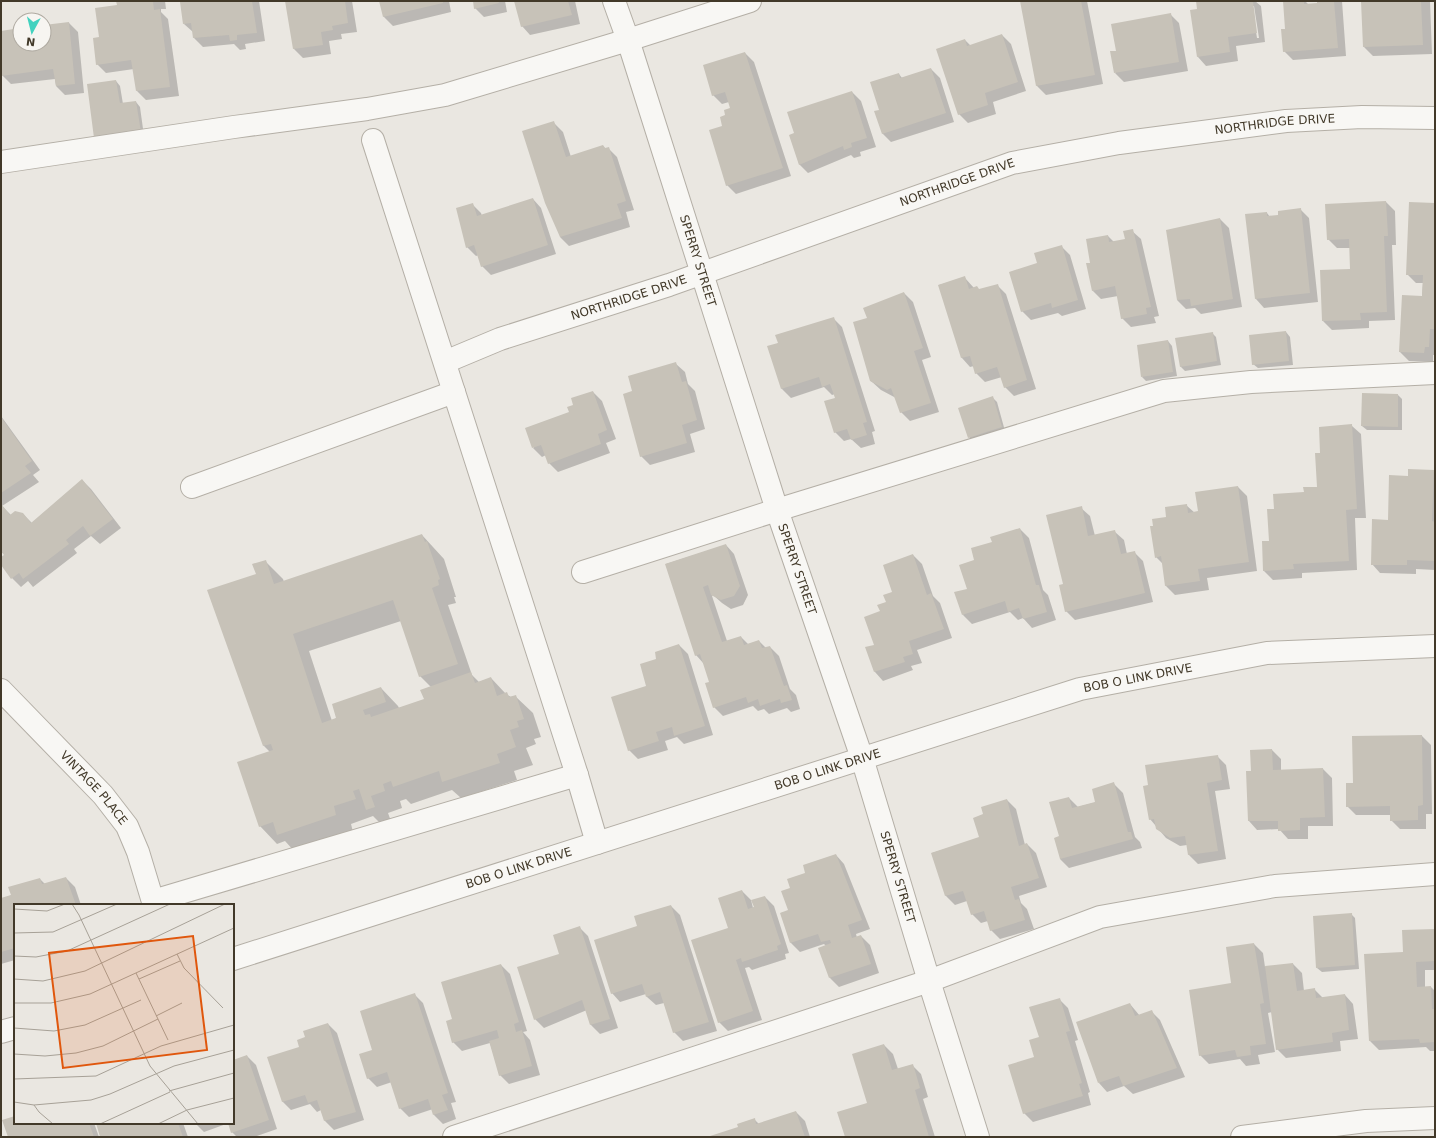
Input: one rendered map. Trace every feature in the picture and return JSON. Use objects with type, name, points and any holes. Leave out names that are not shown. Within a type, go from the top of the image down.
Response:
[{"type":"street","name":"SPERRY STREET","points":[[614,1],[628,40],[777,510],[862,758],[928,981],[978,1137]]},
{"type":"street","points":[[1,162],[234,127],[367,109],[445,96],[750,1]]},
{"type":"street","name":"NORTHRIDGE DRIVE","points":[[445,362],[500,339],[701,274],[1012,163],[1119,143],[1286,121],[1362,117],[1435,118]]},
{"type":"street","points":[[373,140],[577,775],[597,843]]},
{"type":"street","points":[[583,572],[777,510],[1164,391],[1251,382],[1435,373]]},
{"type":"street","points":[[192,487],[454,392]]},
{"type":"street","name":"BOB O LINK DRIVE","points":[[234,959],[1080,689],[1267,653],[1435,646]]},
{"type":"street","name":"VINTAGE PLACE","points":[[1,690],[103,795],[127,826],[138,852],[153,903]]},
{"type":"street","points":[[153,903],[577,775]]},
{"type":"street","points":[[454,1137],[928,981],[1100,917],[1275,886],[1435,874]]},
{"type":"street","points":[[1,1032],[14,1028]]},
{"type":"street","points":[[1242,1137],[1366,1121],[1435,1118]]},
{"type":"building","points":[[116,1],[153,1],[154,10],[160,9],[170,87],[136,91],[131,60],[96,65],[93,38],[99,37],[95,8],[117,5]]},
{"type":"building","points":[[252,1],[257,33],[237,35],[237,40],[230,41],[229,35],[193,38],[191,23],[183,24],[180,2]]},
{"type":"building","points":[[285,1],[345,1],[348,23],[332,26],[333,30],[321,32],[323,45],[293,49]]},
{"type":"building","points":[[379,1],[443,1],[443,3],[383,17]]},
{"type":"building","points":[[473,1],[498,1],[499,3],[474,9]]},
{"type":"building","points":[[514,1],[568,1],[572,15],[521,27]]},
{"type":"building","points":[[1020,1],[1081,1],[1095,75],[1036,86]]},
{"type":"building","points":[[1196,1],[1253,1],[1257,33],[1228,37],[1230,52],[1197,57],[1190,10],[1197,9]]},
{"type":"building","points":[[1283,1],[1304,1],[1304,4],[1317,3],[1317,1],[1334,1],[1338,48],[1283,52],[1281,29],[1285,29]]},
{"type":"building","points":[[1361,1],[1421,1],[1423,45],[1363,47]]},
{"type":"building","points":[[1171,13],[1179,62],[1114,73],[1110,51],[1116,51],[1111,24]]},
{"type":"building","points":[[69,22],[75,84],[56,86],[53,69],[1,76],[1,31],[12,29],[12,52],[52,52],[52,24]]},
{"type":"building","points":[[1002,34],[1018,82],[985,93],[988,105],[958,115],[936,49],[965,39],[967,46]]},
{"type":"building","points":[[745,52],[783,168],[726,186],[709,130],[722,126],[720,117],[725,115],[724,110],[730,108],[725,92],[712,96],[703,65]]},
{"type":"building","points":[[931,68],[946,113],[882,134],[874,111],[879,110],[870,82],[899,73],[900,78]]},
{"type":"building","points":[[116,80],[120,103],[136,101],[141,132],[94,138],[87,84]]},
{"type":"building","points":[[852,91],[867,138],[851,143],[852,147],[844,150],[843,146],[799,165],[789,135],[794,133],[787,112]]},
{"type":"building","points":[[554,121],[566,157],[603,145],[605,148],[609,147],[626,201],[617,204],[622,218],[560,237],[545,203],[522,131]]},
{"type":"building","points":[[533,198],[548,245],[481,267],[474,245],[466,248],[456,208],[473,203],[477,216]]},
{"type":"building","points":[[1386,201],[1388,236],[1384,236],[1387,312],[1360,313],[1361,320],[1322,321],[1320,270],[1350,269],[1349,239],[1327,240],[1325,204]]},
{"type":"building","points":[[1409,202],[1435,203],[1435,329],[1430,329],[1429,347],[1425,347],[1424,353],[1399,352],[1402,295],[1422,296],[1423,275],[1406,275]]},
{"type":"building","points":[[1301,208],[1310,293],[1255,299],[1245,214],[1267,212],[1267,216],[1278,215],[1278,211]]},
{"type":"building","points":[[1220,218],[1233,299],[1191,306],[1190,299],[1177,300],[1166,230]]},
{"type":"building","points":[[1133,229],[1151,307],[1146,308],[1147,314],[1121,319],[1115,286],[1092,291],[1086,263],[1090,263],[1086,239],[1108,235],[1109,242],[1125,239],[1123,231]]},
{"type":"building","points":[[1062,245],[1078,300],[1052,308],[1051,303],[1021,312],[1009,272],[1037,263],[1034,253]]},
{"type":"building","points":[[965,276],[969,289],[977,286],[979,289],[998,284],[1027,380],[1004,388],[997,367],[975,374],[970,356],[961,358],[938,285]]},
{"type":"building","points":[[904,292],[923,348],[914,351],[931,403],[900,413],[891,388],[887,390],[870,381],[853,322],[867,318],[863,308]]},
{"type":"building","points":[[834,317],[867,422],[863,423],[867,435],[851,440],[847,429],[834,433],[824,401],[835,398],[830,384],[822,387],[819,377],[781,389],[767,346],[778,343],[775,335]]},
{"type":"building","points":[[1286,331],[1289,361],[1252,365],[1249,335]]},
{"type":"building","points":[[1213,332],[1217,361],[1180,367],[1175,338]]},
{"type":"building","points":[[1168,340],[1173,372],[1141,377],[1137,345]]},
{"type":"building","points":[[676,362],[682,382],[686,381],[697,420],[682,425],[687,443],[640,457],[623,394],[632,391],[628,376]]},
{"type":"building","points":[[593,391],[607,430],[598,434],[601,444],[548,464],[541,445],[532,448],[525,428],[569,412],[567,407],[573,405],[571,398]]},
{"type":"building","points":[[1362,393],[1398,394],[1398,427],[1361,426]]},
{"type":"building","points":[[993,396],[1002,427],[968,438],[958,408]]},
{"type":"building","points":[[1,417],[32,461],[25,466],[31,473],[1,493]]},
{"type":"building","points":[[1352,424],[1357,509],[1346,510],[1349,561],[1293,564],[1294,569],[1263,571],[1262,541],[1269,541],[1267,509],[1274,509],[1273,494],[1304,492],[1303,487],[1317,487],[1315,453],[1320,453],[1319,427]]},
{"type":"building","points":[[1408,469],[1434,470],[1432,521],[1435,522],[1435,561],[1407,560],[1407,565],[1371,565],[1372,519],[1388,520],[1389,475],[1408,476]]},
{"type":"building","points":[[82,479],[113,519],[90,536],[83,526],[66,540],[69,544],[23,579],[19,573],[11,579],[1,565],[1,557],[4,555],[1,551],[1,506],[2,505],[10,515],[15,511],[23,513],[31,523]]},
{"type":"building","points":[[1238,486],[1249,562],[1198,569],[1200,581],[1165,586],[1161,556],[1155,558],[1150,526],[1153,526],[1152,519],[1166,517],[1165,507],[1187,504],[1188,513],[1198,511],[1195,492]]},
{"type":"building","points":[[1082,506],[1088,536],[1115,530],[1121,554],[1135,551],[1145,593],[1065,612],[1059,585],[1063,584],[1046,515]]},
{"type":"building","points":[[1020,528],[1036,585],[1039,585],[1047,612],[1023,619],[1019,608],[1008,612],[1005,601],[962,615],[954,592],[967,589],[959,565],[974,560],[971,548],[992,542],[990,537]]},
{"type":"building","points":[[422,534],[425,542],[427,541],[440,579],[438,580],[439,585],[432,588],[458,664],[419,677],[393,600],[293,634],[322,723],[336,718],[332,704],[381,687],[386,702],[363,710],[365,715],[370,714],[371,717],[424,699],[420,690],[471,672],[475,683],[491,677],[497,696],[507,692],[509,697],[516,695],[524,719],[517,721],[519,727],[510,730],[516,747],[497,754],[500,763],[442,782],[439,771],[393,787],[391,781],[383,784],[385,791],[371,796],[375,807],[366,810],[359,789],[353,791],[356,799],[334,806],[336,815],[277,835],[273,822],[259,827],[237,762],[273,750],[271,744],[263,746],[207,590],[256,574],[252,564],[266,560],[274,584]]},
{"type":"building","points":[[726,544],[740,586],[734,596],[721,600],[711,595],[708,585],[703,587],[722,642],[741,636],[744,645],[759,640],[762,648],[770,646],[784,686],[787,685],[792,700],[781,703],[780,699],[760,706],[758,699],[748,703],[746,697],[713,708],[705,683],[709,682],[700,654],[695,656],[665,564]]},
{"type":"building","points":[[913,554],[927,595],[931,593],[944,629],[909,641],[913,654],[903,657],[905,662],[874,672],[865,647],[874,645],[864,617],[880,611],[877,605],[886,602],[883,595],[892,592],[883,565]]},
{"type":"building","points":[[679,644],[705,726],[674,736],[672,727],[656,732],[659,741],[628,751],[611,697],[646,686],[640,664],[656,659],[655,652]]},
{"type":"building","points":[[1422,735],[1423,805],[1418,806],[1418,820],[1390,821],[1390,806],[1346,807],[1346,783],[1353,783],[1352,736]]},
{"type":"building","points":[[1272,749],[1273,770],[1323,768],[1325,817],[1300,818],[1300,830],[1278,831],[1278,821],[1248,821],[1246,771],[1251,771],[1250,750]]},
{"type":"building","points":[[1218,755],[1222,780],[1207,783],[1218,851],[1188,855],[1185,836],[1170,838],[1156,829],[1154,819],[1149,820],[1143,786],[1148,785],[1145,765]]},
{"type":"building","points":[[1114,782],[1128,832],[1131,832],[1133,839],[1060,859],[1054,838],[1059,836],[1049,802],[1069,797],[1072,808],[1095,802],[1092,789]]},
{"type":"building","points":[[1007,799],[1019,846],[1027,843],[1039,878],[1011,887],[1015,900],[1019,899],[1025,920],[990,931],[984,911],[971,915],[963,891],[945,896],[931,853],[979,837],[973,818],[983,814],[981,807]]},
{"type":"building","points":[[836,854],[862,920],[848,925],[852,938],[861,935],[871,964],[829,978],[818,948],[831,943],[830,940],[821,942],[818,934],[790,943],[780,913],[788,910],[781,891],[790,888],[787,879],[805,873],[803,865]]},
{"type":"building","points":[[66,877],[76,904],[14,904],[14,948],[1,952],[1,898],[11,895],[8,887],[40,878],[42,884]]},
{"type":"building","points":[[742,890],[748,909],[754,907],[751,900],[765,896],[781,944],[777,946],[778,950],[742,962],[741,958],[736,960],[753,1011],[718,1023],[691,940],[728,928],[718,898]]},
{"type":"building","points":[[671,905],[709,1022],[673,1033],[660,992],[646,997],[642,984],[611,994],[594,940],[637,926],[634,916]]},
{"type":"building","points":[[1352,913],[1355,965],[1316,968],[1313,916]]},
{"type":"building","points":[[580,926],[610,1019],[590,1025],[582,1000],[534,1020],[517,967],[559,954],[553,935]]},
{"type":"building","points":[[1435,929],[1435,961],[1416,962],[1417,987],[1431,986],[1432,1009],[1435,1009],[1435,1042],[1420,1043],[1419,1039],[1369,1041],[1364,954],[1403,952],[1402,930]]},
{"type":"building","points":[[1254,943],[1264,1003],[1260,1004],[1266,1044],[1250,1046],[1251,1055],[1237,1057],[1235,1050],[1199,1056],[1189,990],[1231,983],[1226,947]]},
{"type":"building","points":[[1293,963],[1297,991],[1315,988],[1316,998],[1345,994],[1349,1030],[1332,1033],[1333,1042],[1276,1050],[1265,966]]},
{"type":"building","points":[[501,964],[519,1022],[514,1024],[516,1032],[522,1030],[532,1066],[499,1076],[489,1041],[499,1038],[497,1030],[452,1043],[446,1021],[452,1019],[441,982]]},
{"type":"building","points":[[415,993],[448,1093],[442,1095],[448,1110],[433,1115],[428,1099],[399,1109],[387,1072],[367,1079],[359,1054],[372,1050],[360,1011]]},
{"type":"building","points":[[1060,998],[1070,1031],[1066,1032],[1082,1083],[1079,1084],[1083,1096],[1023,1114],[1008,1065],[1034,1057],[1029,1040],[1039,1037],[1029,1007]]},
{"type":"building","points":[[1130,1003],[1135,1016],[1152,1010],[1177,1068],[1123,1086],[1119,1076],[1098,1083],[1076,1022]]},
{"type":"building","points":[[328,1023],[356,1112],[324,1121],[317,1100],[308,1103],[305,1095],[282,1102],[267,1057],[299,1047],[297,1040],[305,1037],[303,1031]]},
{"type":"building","points":[[884,1044],[892,1070],[913,1064],[920,1088],[915,1090],[929,1137],[845,1137],[837,1112],[867,1103],[852,1054]]},
{"type":"building","points":[[247,1055],[269,1120],[231,1133],[228,1124],[234,1124],[234,1060]]},
{"type":"building","points":[[796,1111],[805,1137],[707,1137],[738,1127],[737,1124],[755,1118],[756,1124]]},
{"type":"building","points":[[14,1116],[14,1124],[89,1124],[94,1137],[8,1137],[2,1120]]},
{"type":"building","points":[[96,1124],[178,1124],[183,1137],[100,1137]]}]
